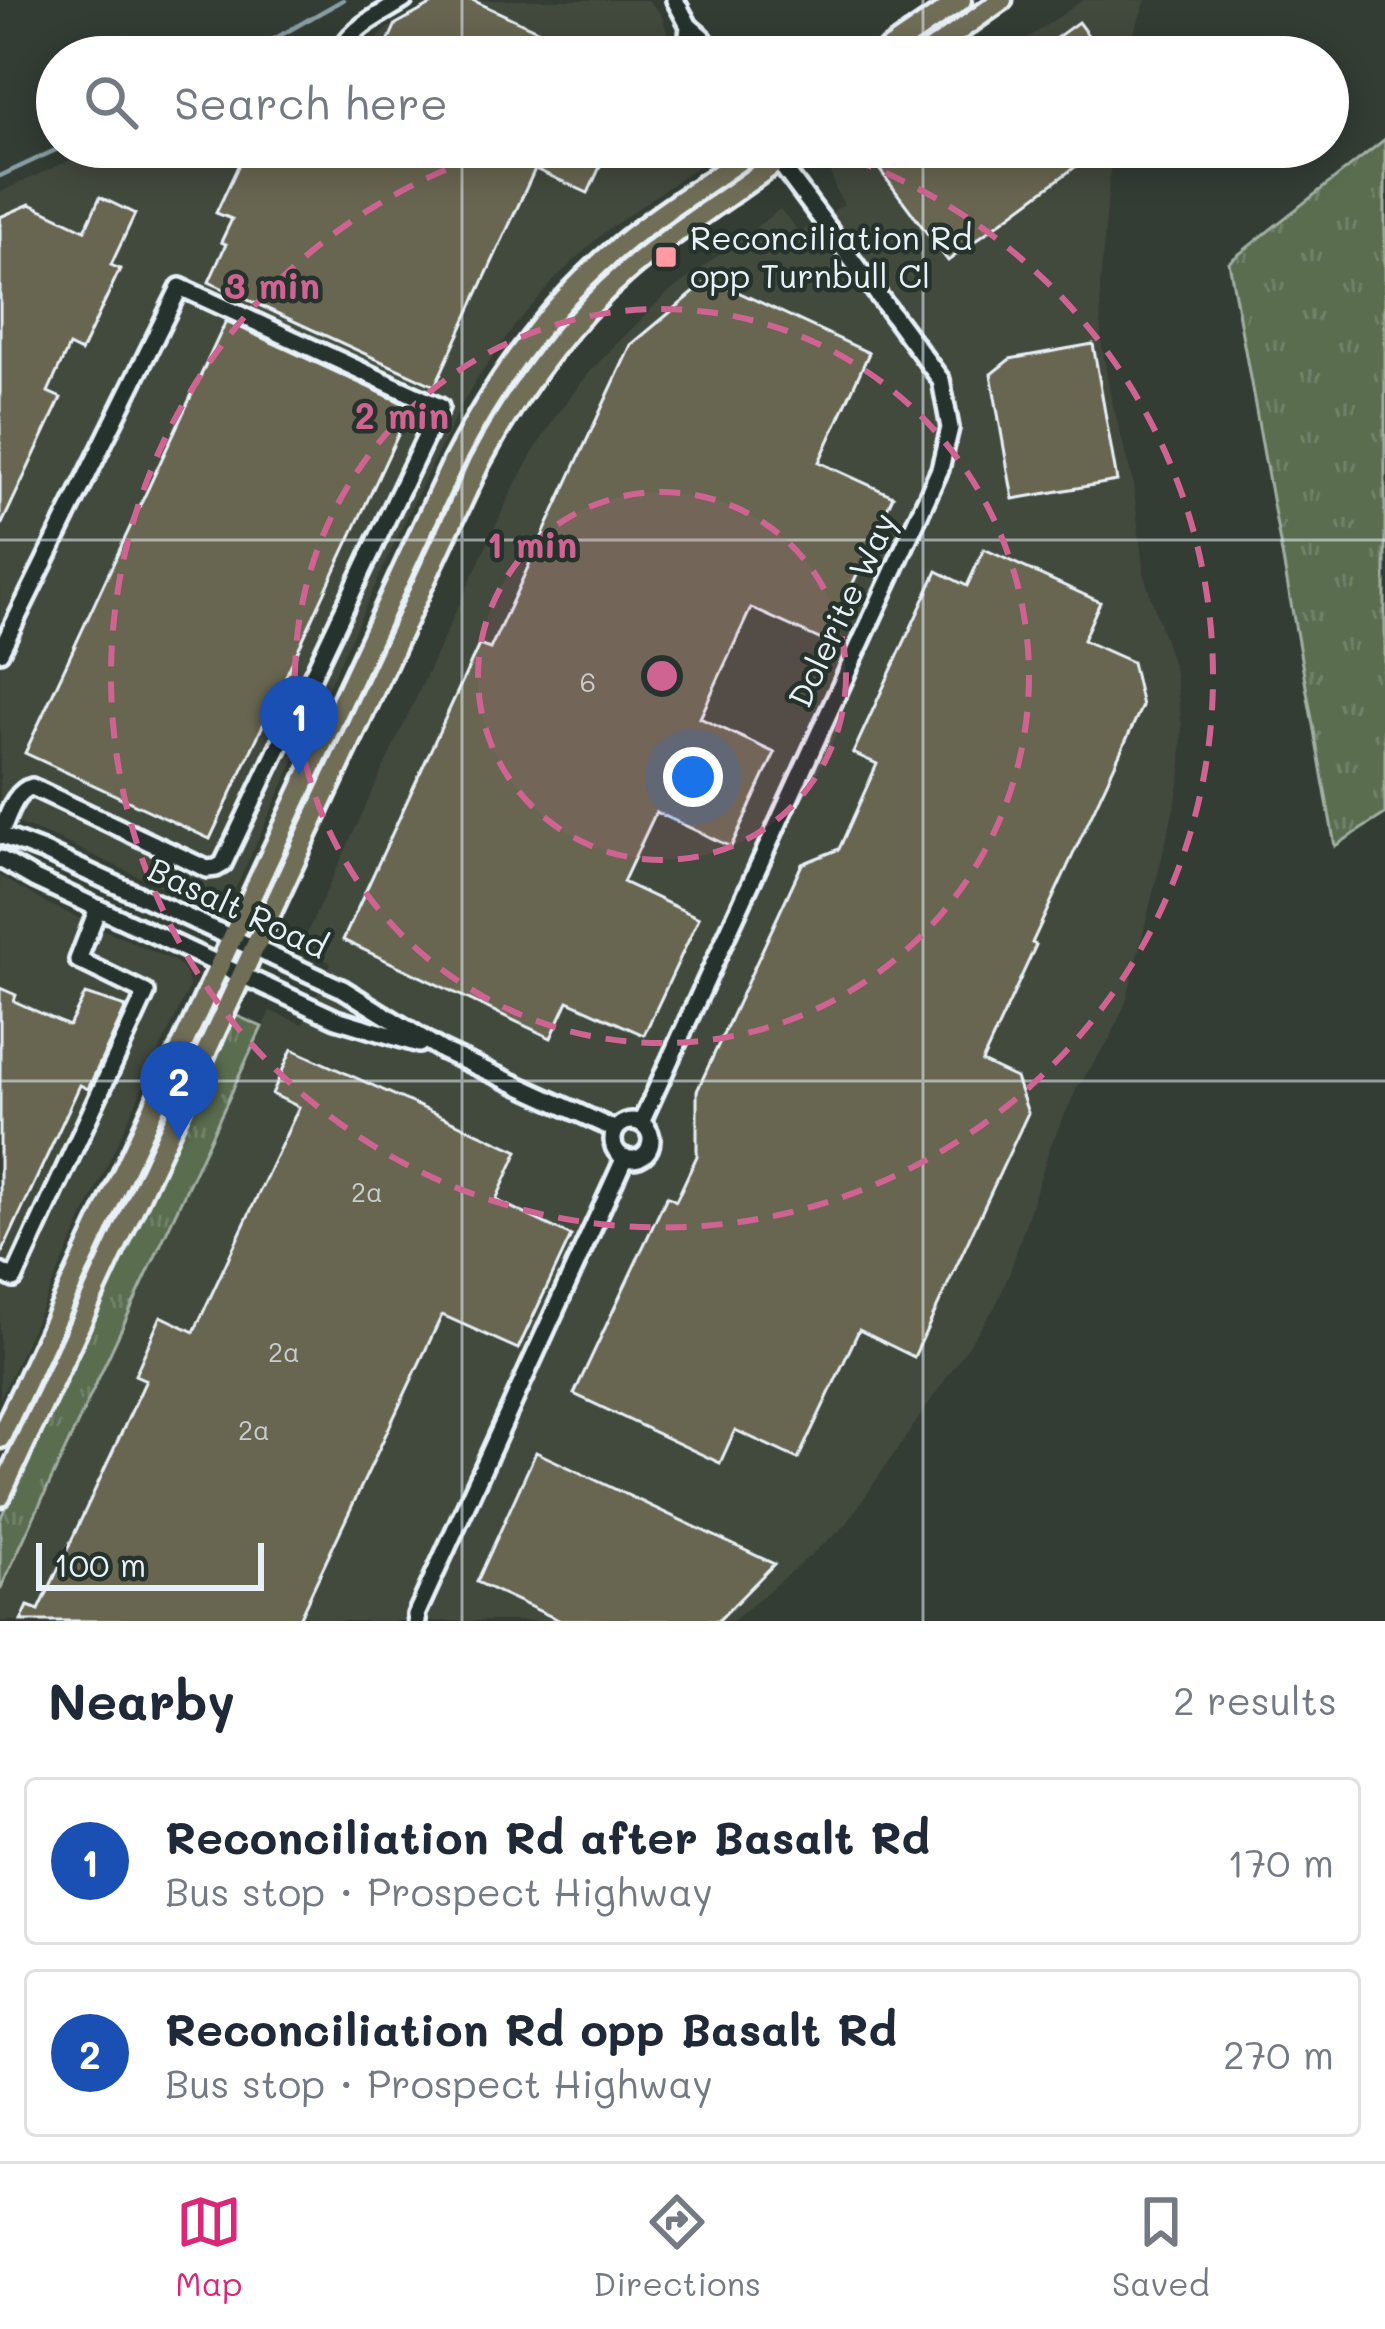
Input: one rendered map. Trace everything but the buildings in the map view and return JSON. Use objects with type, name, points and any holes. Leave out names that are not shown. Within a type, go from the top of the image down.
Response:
[{"type":"main road","points":[[909,36],[961,0]]},
{"type":"main road","points":[[951,36],[1002,0]]},
{"type":"main road","points":[[0,1438],[448,473],[500,379],[564,298],[606,258],[728,168]]},
{"type":"main road","points":[[0,1496],[479,464],[518,395],[576,322],[621,277],[756,168]]},
{"type":"street","points":[[350,36],[404,0]]},
{"type":"street","points":[[675,0],[688,26],[701,36]]},
{"type":"street","points":[[688,26],[688,36]]},
{"type":"street","name":"Dolerite Way","points":[[641,1124],[940,469],[950,428],[941,380],[784,168]]},
{"type":"street","points":[[0,652],[180,286],[440,406],[223,864],[207,869],[32,788],[19,794],[0,834]]},
{"type":"street","name":"Basalt Road","points":[[0,834],[344,989],[442,1051]]},
{"type":"street","name":"Basalt Road","points":[[0,859],[335,1018],[442,1051],[616,1130]]},
{"type":"street","points":[[0,1272],[14,1279],[146,993],[77,960],[98,908]]},
{"type":"street","points":[[630,1121],[641,1124],[650,1133],[647,1151],[637,1158],[625,1157],[615,1149],[616,1130],[630,1121]]},
{"type":"street","points":[[417,1621],[625,1157]]},
{"type":"shaded area","points":[[439,0],[648,0],[661,14],[669,36],[380,36]]},
{"type":"shaded area","points":[[1083,0],[1146,0],[1133,36],[1031,36]]},
{"type":"shaded area","points":[[53,168],[695,168],[603,233],[557,277],[476,380],[417,495],[237,885],[228,900],[213,905],[204,906],[0,816],[0,192]]},
{"type":"shaded area","points":[[838,168],[1110,168],[1100,286],[1101,340],[1133,482],[1144,575],[1175,672],[1182,726],[1181,773],[1126,1002],[1050,1147],[995,1307],[845,1526],[733,1621],[0,1621],[0,1593],[270,1011],[303,1024],[331,963],[300,948],[515,484],[557,414],[592,369],[664,296],[780,209],[800,233],[844,204],[831,173]]},
{"type":"shaded area","points":[[0,876],[44,902],[178,963],[189,987],[0,1399]]},
{"type":"green space","points":[[1385,139],[1385,814],[1335,846],[1229,262]]},
{"type":"green space","points":[[235,1015],[262,1027],[0,1590],[0,1519]]},
{"type":"waterway","points":[[279,36],[343,0]]},
{"type":"waterway","points":[[0,176],[36,159]]},
{"type":"place","name":"Reconciliation Rd opp Turnbull Cl","points":[[666,257]]},
{"type":"place","name":"Reconciliation Rd after Basalt Rd","points":[[299,775]]},
{"type":"place","name":"Reconciliation Rd opp Basalt Rd","points":[[179,1140]]}]
